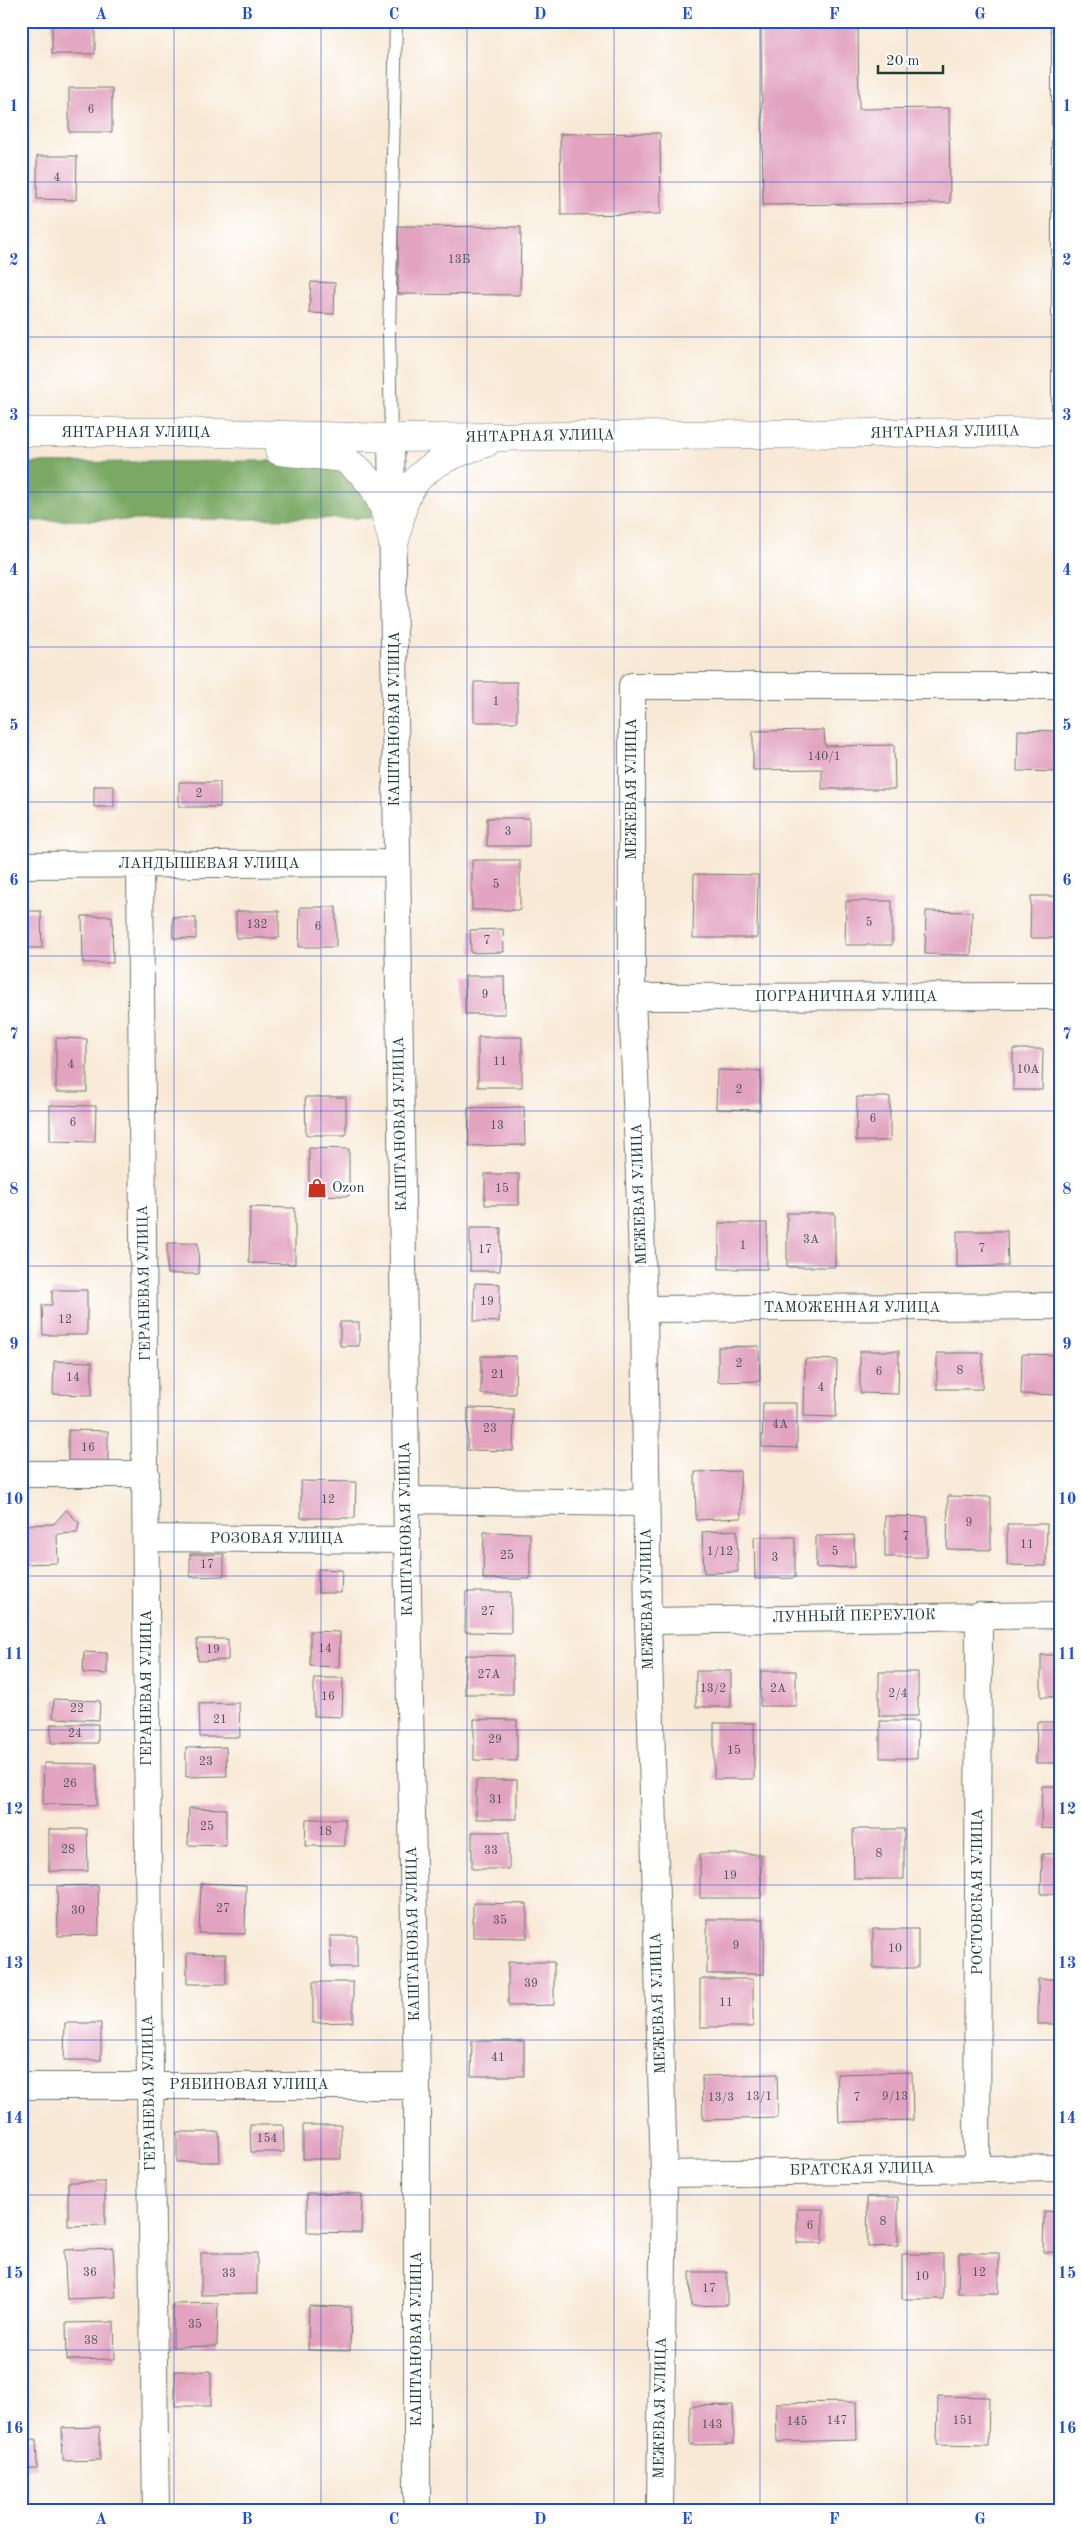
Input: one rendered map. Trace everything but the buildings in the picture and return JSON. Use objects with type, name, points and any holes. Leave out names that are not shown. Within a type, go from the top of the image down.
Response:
[{"type":"street","name":"ЯНТАРНАЯ УЛИЦА","points":[[21,432],[181,432],[391,438],[1059,431]]},
{"type":"street","points":[[181,432],[258,449],[342,458],[361,472],[374,488],[384,508],[394,547]]},
{"type":"street","points":[[394,547],[403,505],[414,482],[436,464],[500,437]]},
{"type":"street","name":"КАШТАНОВАЯ УЛИЦА","points":[[391,438],[394,547],[396,863],[417,2086],[417,2511]]},
{"type":"street","name":"МЕЖЕВАЯ УЛИЦА","points":[[660,2511],[664,2174],[645,1504],[644,1309],[632,998],[632,686],[1060,686]]},
{"type":"street","name":"ЛАНДЫШЕВАЯ УЛИЦА","points":[[21,865],[396,863]]},
{"type":"street","name":"ГЕРАНЕВАЯ УЛИЦА","points":[[140,865],[150,2085],[156,2511]]},
{"type":"street","name":"ПОГРАНИЧНАЯ УЛИЦА","points":[[632,998],[1060,996]]},
{"type":"street","name":"ТАМОЖЕННАЯ УЛИЦА","points":[[644,1309],[1060,1306]]},
{"type":"street","points":[[21,1474],[146,1474]]},
{"type":"street","points":[[407,1500],[645,1504]]},
{"type":"street","name":"РОЗОВАЯ УЛИЦА","points":[[146,1538],[407,1540]]},
{"type":"street","name":"РОСТОВСКАЯ УЛИЦА","points":[[978,2168],[979,1615]]},
{"type":"street","name":"ЛУННЫЙ ПЕРЕУЛОК","points":[[648,1621],[1060,1615]]},
{"type":"street","name":"РЯБИНОВАЯ УЛИЦА","points":[[21,2086],[417,2086]]},
{"type":"street","name":"БРАТСКАЯ УЛИЦА","points":[[664,2174],[1060,2168]]},
{"type":"lane","points":[[391,438],[389,333],[396,21]]},
{"type":"lane","points":[[1056,21],[1058,33],[1059,431]]},
{"type":"green space","points":[[365,460],[373,484],[372,518],[21,521],[21,463]]},
{"type":"place","name":"Ozon","points":[[317,1188]]}]
